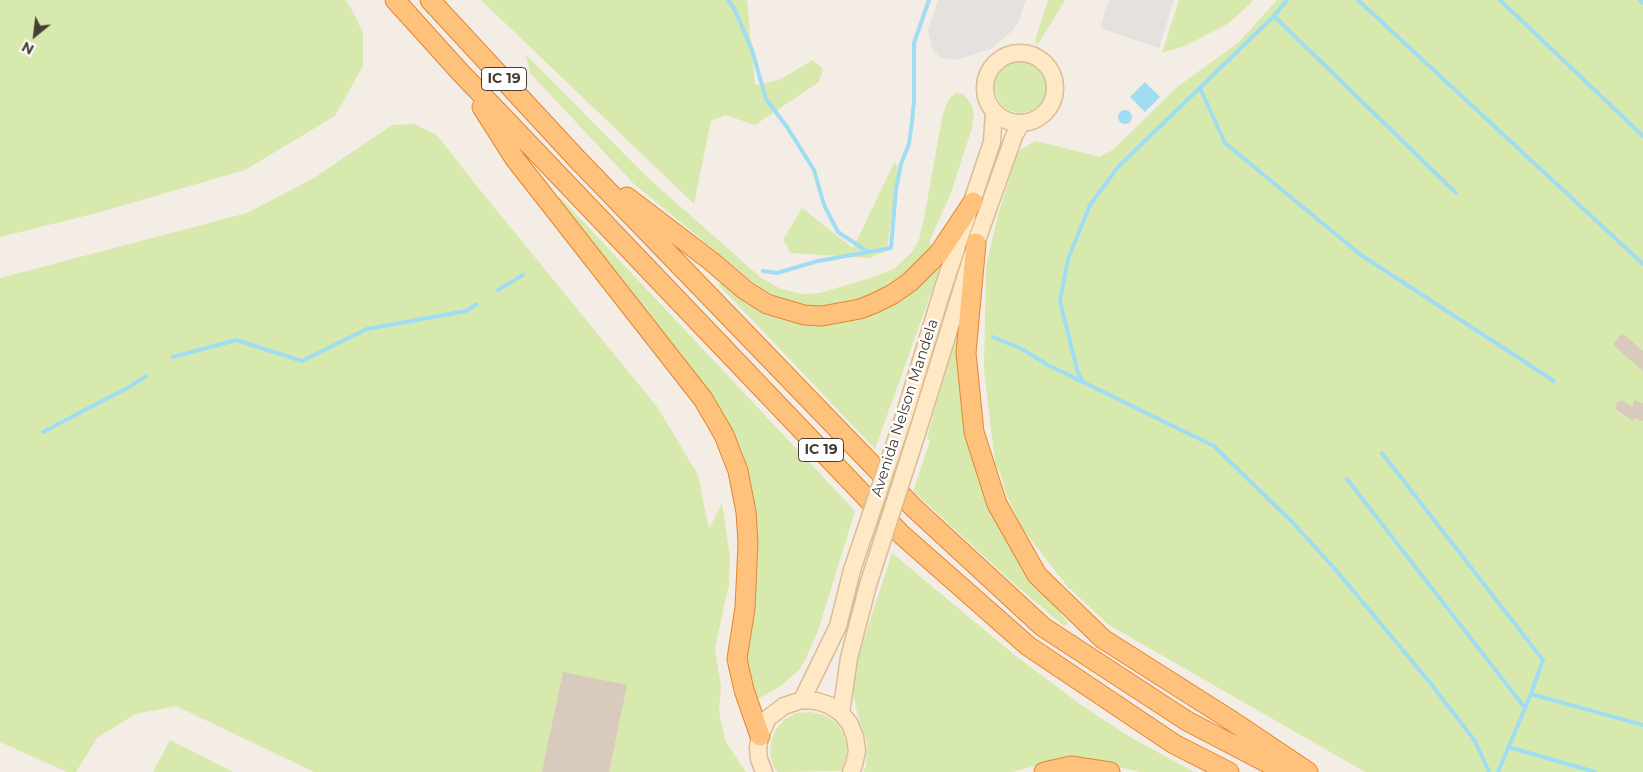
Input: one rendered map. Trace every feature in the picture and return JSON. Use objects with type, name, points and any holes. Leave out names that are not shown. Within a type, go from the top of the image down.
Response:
[{"type":"highway","name":"IC 19","points":[[395,0],[460,72],[902,536],[1028,646],[1174,744],[1229,772]]},
{"type":"highway","name":"IC 19","points":[[430,0],[577,159],[914,508],[1043,627],[1187,721],[1285,772]]},
{"type":"highway","points":[[460,72],[515,159],[703,399],[724,436],[738,471],[746,512],[748,543],[745,608],[737,659],[744,690],[752,708],[760,736]]},
{"type":"highway","points":[[577,159],[711,261],[745,290],[767,304],[804,315],[822,316],[860,309],[893,294],[910,282],[939,253],[973,202]]},
{"type":"highway","points":[[976,244],[966,353],[974,432],[997,504],[1037,574],[1103,639],[1308,772]]},
{"type":"highway","points":[[1044,772],[1071,766],[1110,772]]},
{"type":"main road","points":[[1015,52],[1030,54],[1042,61],[1050,70],[1055,82],[1055,94],[1051,105],[1038,118],[1021,124],[1002,119],[994,112],[988,105],[984,89],[986,76],[993,64],[1004,56],[1015,52]]},
{"type":"main road","name":"Avenida Nelson Mandela","points":[[802,700],[838,626],[852,570],[904,416],[944,286],[992,142],[994,112]]},
{"type":"main road","name":"Avenida Nelson Mandela","points":[[841,713],[849,658],[868,585],[976,244],[1014,136],[1021,124]]},
{"type":"main road","points":[[764,772],[759,759],[758,748],[760,736],[768,718],[784,706],[802,700],[816,700],[829,705],[841,713],[850,724],[855,737],[857,751],[854,765],[850,772]]},
{"type":"green space","points":[[0,0],[345,0],[350,6],[363,33],[363,66],[335,116],[245,170],[93,214],[0,237]]},
{"type":"green space","points":[[481,0],[745,0],[747,1],[755,85],[779,80],[813,60],[823,69],[819,82],[755,125],[725,115],[711,121],[694,204]]},
{"type":"green space","points":[[1048,0],[1065,0],[1037,44],[1035,41]]},
{"type":"green space","points":[[1179,0],[1253,1],[1229,23],[1187,45],[1162,53]]},
{"type":"green space","points":[[1277,0],[1643,0],[1643,772],[1365,772],[1109,625],[1067,586],[1022,528],[1006,494],[1001,475],[995,463],[984,369],[986,266],[998,215],[1018,151],[1036,141],[1100,157],[1114,149],[1177,87],[1239,42]]},
{"type":"green space","points":[[526,55],[647,177],[760,277],[779,288],[801,294],[820,293],[873,277],[894,269],[911,253],[919,240],[943,113],[949,99],[955,93],[963,94],[972,105],[974,116],[972,128],[951,193],[930,240],[932,247],[925,257],[892,285],[871,296],[819,307],[791,302],[772,294],[753,282],[633,183],[530,73]]},
{"type":"green space","points":[[1016,61],[1026,61],[1040,68],[1047,82],[1047,92],[1040,106],[1026,113],[1016,113],[1006,109],[999,102],[995,92],[995,82],[999,72],[1006,65]]},
{"type":"green space","points":[[415,124],[437,135],[658,408],[698,475],[709,529],[722,503],[730,557],[729,584],[715,649],[721,687],[719,711],[725,741],[746,772],[314,772],[176,706],[136,714],[97,738],[76,772],[67,772],[0,742],[0,278],[247,213],[314,178],[392,125]]},
{"type":"green space","points":[[894,163],[898,166],[887,251],[869,258],[791,253],[783,240],[802,208],[853,248]]},
{"type":"green space","points":[[559,196],[855,511],[818,631],[806,658],[799,670],[782,685],[758,699],[747,673],[746,660],[757,570],[758,543],[754,515],[743,470],[556,199]]},
{"type":"green space","points":[[940,268],[875,449],[718,284],[728,284],[814,322]]},
{"type":"green space","points":[[963,320],[961,369],[1017,557],[1068,623],[1064,626],[1012,582],[913,491],[930,441],[927,438],[957,325]]},
{"type":"green space","points":[[892,553],[1017,657],[1084,707],[1130,737],[1194,772],[1141,772],[1086,761],[1046,763],[1012,772],[863,772],[866,767],[867,743],[856,708],[853,691],[855,672]]},
{"type":"green space","points":[[811,712],[824,715],[835,722],[843,733],[847,746],[846,759],[841,771],[778,772],[774,768],[770,755],[771,741],[776,729],[785,719],[797,713]]},
{"type":"green space","points":[[170,740],[233,772],[153,772]]},
{"type":"shaded area","points":[[938,0],[1026,0],[1018,23],[1011,32],[991,49],[955,60],[941,58],[932,49],[928,30]]},
{"type":"shaded area","points":[[1109,0],[1174,0],[1159,48],[1100,28]]},
{"type":"water","points":[[1145,82],[1160,97],[1145,112],[1130,97]]},
{"type":"water","points":[[1122,110],[1128,110],[1132,117],[1128,124],[1122,124],[1118,120],[1118,114]]},
{"type":"building","points":[[1622,333],[1643,351],[1643,371],[1613,345]]},
{"type":"building","points":[[1634,400],[1643,403],[1643,421],[1634,418],[1633,421],[1616,409],[1616,404],[1619,401],[1623,401],[1632,407]]},
{"type":"building","points":[[563,672],[627,685],[609,772],[542,772]]},
{"type":"waterway","points":[[728,0],[735,10],[752,50],[766,99],[787,127],[814,170],[824,205],[838,232],[868,252]]},
{"type":"waterway","points":[[763,271],[777,273],[818,261],[891,248],[896,189],[901,164],[909,144],[912,122],[914,43],[929,0]]},
{"type":"waterway","points":[[1083,382],[1078,373],[1060,301],[1068,259],[1090,205],[1118,167],[1274,16],[1287,0]]},
{"type":"waterway","points":[[1358,0],[1643,264]]},
{"type":"waterway","points":[[1500,0],[1643,136]]},
{"type":"waterway","points":[[1640,0],[1643,3]]},
{"type":"waterway","points":[[1274,16],[1456,193]]},
{"type":"waterway","points":[[1200,88],[1225,143],[1361,255],[1554,381]]},
{"type":"waterway","points":[[498,290],[523,275]]},
{"type":"waterway","points":[[173,357],[236,340],[302,361],[367,329],[466,311],[477,304]]},
{"type":"waterway","points":[[993,337],[1022,349],[1048,365],[1214,446],[1292,522],[1335,569],[1432,685],[1475,741],[1489,772]]},
{"type":"waterway","points":[[43,432],[131,386],[146,376]]},
{"type":"waterway","points":[[1382,453],[1543,660],[1531,694]]},
{"type":"waterway","points":[[1347,479],[1525,708]]},
{"type":"waterway","points":[[1498,772],[1531,694],[1643,725]]},
{"type":"waterway","points":[[1508,747],[1595,772]]}]
